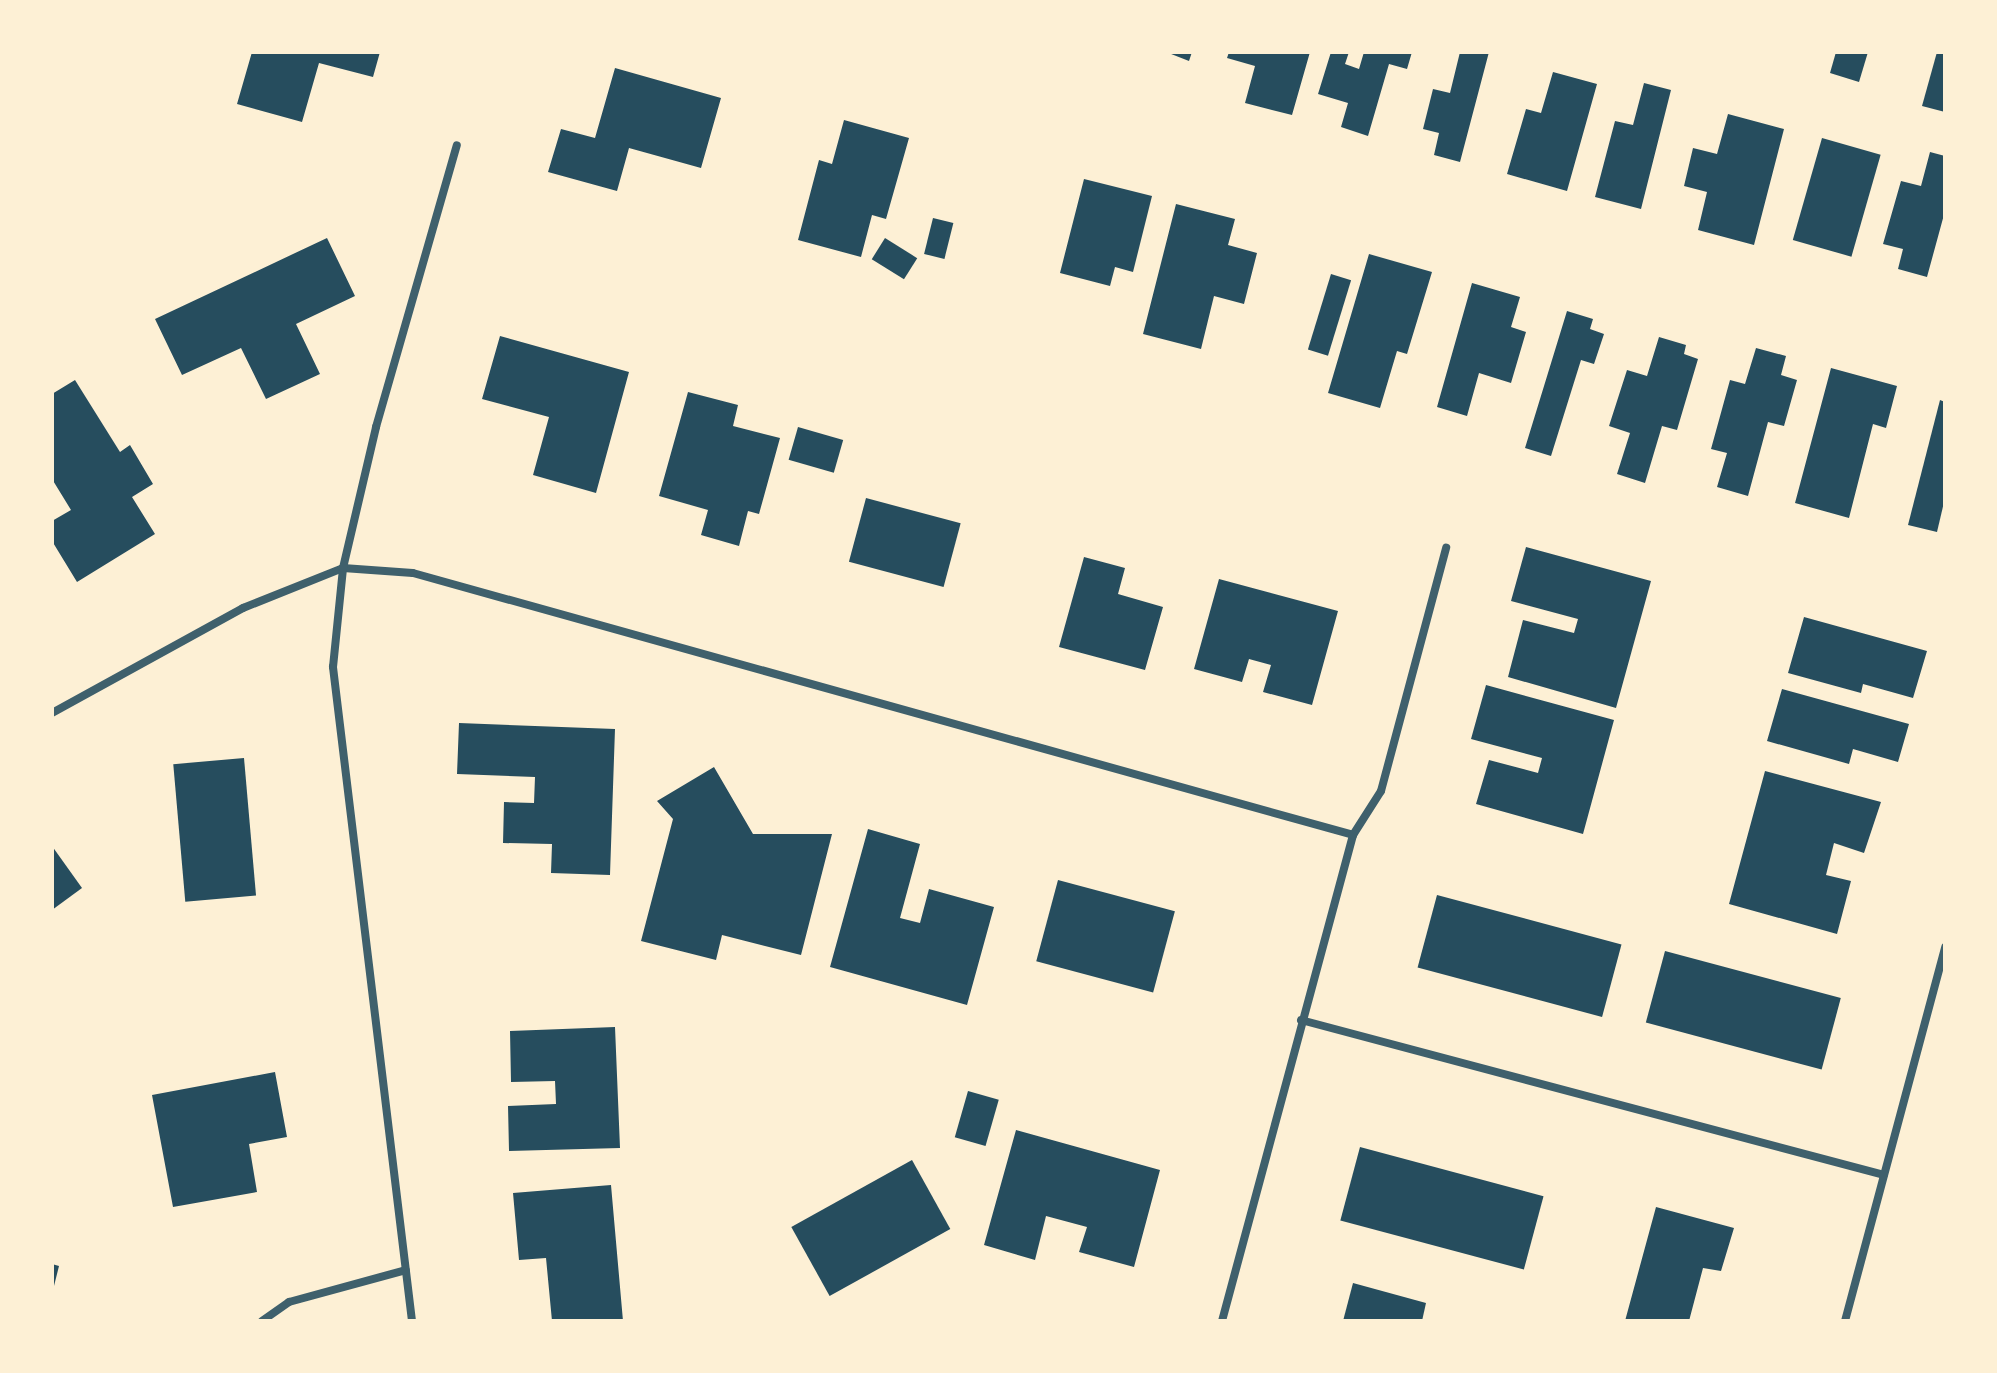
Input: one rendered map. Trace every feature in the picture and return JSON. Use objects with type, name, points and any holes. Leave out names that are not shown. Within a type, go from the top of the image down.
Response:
[{"type":"street","points":[[412,1321],[333,667],[343,568],[376,427],[457,145]]},
{"type":"street","points":[[1222,1321],[1353,835],[1381,791],[1446,548]]},
{"type":"street","points":[[52,713],[243,608],[343,568],[413,573],[1353,835]]},
{"type":"street","points":[[1845,1321],[1945,947]]},
{"type":"street","points":[[1301,1020],[1884,1175]]},
{"type":"street","points":[[262,1321],[289,1302],[406,1270]]},
{"type":"building","points":[[252,52],[380,52],[373,77],[319,63],[302,122],[237,104]]},
{"type":"building","points":[[1166,52],[1192,52],[1189,61]]},
{"type":"building","points":[[1229,52],[1310,52],[1292,115],[1245,103],[1255,66],[1227,58]]},
{"type":"building","points":[[1331,52],[1349,52],[1345,64],[1359,69],[1364,52],[1412,52],[1407,69],[1389,64],[1368,136],[1341,127],[1348,103],[1318,94]]},
{"type":"building","points":[[1460,52],[1489,52],[1460,162],[1434,155],[1439,133],[1423,129],[1433,89],[1450,93]]},
{"type":"building","points":[[1836,52],[1868,52],[1859,82],[1830,73]]},
{"type":"building","points":[[1937,52],[1945,52],[1945,112],[1922,106]]},
{"type":"building","points":[[615,68],[721,98],[701,168],[629,148],[617,191],[548,172],[561,129],[595,138]]},
{"type":"building","points":[[1553,72],[1597,84],[1567,191],[1507,174],[1526,109],[1541,113]]},
{"type":"building","points":[[1644,83],[1671,90],[1641,209],[1595,197],[1615,121],[1633,125]]},
{"type":"building","points":[[1728,114],[1784,129],[1754,245],[1698,230],[1707,192],[1684,186],[1693,148],[1717,154]]},
{"type":"building","points":[[844,120],[909,138],[886,219],[872,215],[861,257],[798,240],[819,160],[832,164]]},
{"type":"building","points":[[1822,138],[1881,155],[1851,257],[1793,240]]},
{"type":"building","points":[[1930,152],[1945,156],[1945,211],[1927,277],[1898,269],[1903,249],[1883,244],[1901,181],[1921,186]]},
{"type":"building","points":[[1084,179],[1152,196],[1133,272],[1115,267],[1110,286],[1060,273]]},
{"type":"building","points":[[1176,204],[1235,219],[1228,245],[1257,253],[1244,304],[1214,296],[1201,349],[1143,334]]},
{"type":"building","points":[[933,218],[953,223],[944,259],[924,254]]},
{"type":"building","points":[[327,238],[355,296],[296,324],[320,374],[266,399],[241,348],[182,375],[155,319]]},
{"type":"building","points":[[885,238],[917,258],[904,279],[872,259]]},
{"type":"building","points":[[1369,254],[1432,272],[1407,354],[1397,351],[1380,408],[1328,393]]},
{"type":"building","points":[[1331,274],[1351,280],[1328,356],[1308,350]]},
{"type":"building","points":[[1472,283],[1520,297],[1511,327],[1526,332],[1511,383],[1479,373],[1467,416],[1437,407]]},
{"type":"building","points":[[1567,311],[1593,319],[1590,329],[1604,334],[1594,364],[1581,360],[1551,456],[1525,448]]},
{"type":"building","points":[[500,336],[629,372],[596,493],[533,475],[549,417],[482,399]]},
{"type":"building","points":[[1659,337],[1686,345],[1684,354],[1698,359],[1677,430],[1662,426],[1645,483],[1617,474],[1630,433],[1609,426],[1627,370],[1647,376]]},
{"type":"building","points":[[1756,348],[1786,356],[1781,375],[1797,380],[1784,426],[1768,422],[1748,496],[1717,487],[1727,453],[1711,449],[1730,380],[1745,384]]},
{"type":"building","points":[[1831,368],[1897,386],[1886,428],[1873,424],[1849,518],[1795,503]]},
{"type":"building","points":[[75,380],[120,452],[130,445],[153,484],[132,497],[155,534],[77,582],[52,541],[52,521],[71,510],[52,479],[52,394]]},
{"type":"building","points":[[688,392],[738,405],[733,426],[780,438],[759,514],[748,511],[739,546],[701,535],[708,510],[659,496]]},
{"type":"building","points":[[1940,400],[1945,402],[1945,498],[1937,532],[1908,525]]},
{"type":"building","points":[[798,427],[843,440],[834,473],[789,460]]},
{"type":"building","points":[[866,498],[961,523],[944,587],[849,562]]},
{"type":"building","points":[[1526,547],[1651,581],[1616,708],[1508,677],[1523,620],[1574,633],[1578,619],[1511,601]]},
{"type":"building","points":[[1084,557],[1125,568],[1118,594],[1163,607],[1145,670],[1059,647]]},
{"type":"building","points":[[1219,579],[1338,611],[1312,705],[1263,692],[1271,665],[1249,659],[1242,682],[1194,669]]},
{"type":"building","points":[[1804,617],[1927,651],[1913,698],[1863,684],[1861,693],[1788,673]]},
{"type":"building","points":[[1486,685],[1614,720],[1583,834],[1476,804],[1489,760],[1538,773],[1542,758],[1471,739]]},
{"type":"building","points":[[1782,689],[1909,724],[1898,762],[1853,749],[1849,764],[1767,741]]},
{"type":"building","points":[[459,723],[615,729],[610,875],[551,873],[552,844],[503,843],[504,802],[534,803],[535,777],[457,774]]},
{"type":"building","points":[[244,758],[256,895],[185,902],[173,764]]},
{"type":"building","points":[[714,767],[753,834],[832,834],[801,955],[722,935],[716,960],[641,941],[673,819],[657,801]]},
{"type":"building","points":[[1765,771],[1881,802],[1864,853],[1834,843],[1826,875],[1851,881],[1837,934],[1729,904]]},
{"type":"building","points":[[868,829],[920,844],[900,918],[920,923],[929,889],[994,907],[967,1005],[830,967]]},
{"type":"building","points":[[52,846],[82,888],[52,910]]},
{"type":"building","points":[[1058,880],[1175,911],[1153,992],[1036,961]]},
{"type":"building","points":[[1437,895],[1621,944],[1602,1017],[1418,967]]},
{"type":"building","points":[[1665,951],[1841,998],[1822,1070],[1646,1022]]},
{"type":"building","points":[[615,1027],[620,1148],[509,1151],[508,1106],[556,1104],[555,1081],[511,1082],[510,1031]]},
{"type":"building","points":[[275,1072],[287,1137],[249,1144],[257,1192],[173,1207],[152,1095]]},
{"type":"building","points":[[968,1091],[999,1100],[986,1146],[955,1137]]},
{"type":"building","points":[[1016,1130],[1160,1170],[1134,1267],[1079,1252],[1087,1227],[1046,1216],[1035,1260],[984,1245]]},
{"type":"building","points":[[1360,1147],[1544,1196],[1524,1270],[1340,1220]]},
{"type":"building","points":[[912,1160],[950,1229],[830,1296],[791,1227]]},
{"type":"building","points":[[611,1185],[623,1321],[552,1321],[546,1258],[519,1260],[513,1193]]},
{"type":"building","points":[[1656,1207],[1734,1228],[1721,1271],[1703,1268],[1689,1321],[1625,1321]]},
{"type":"building","points":[[52,1264],[59,1266],[53,1290],[52,1290]]},
{"type":"building","points":[[1353,1283],[1426,1303],[1422,1321],[1343,1321]]}]
